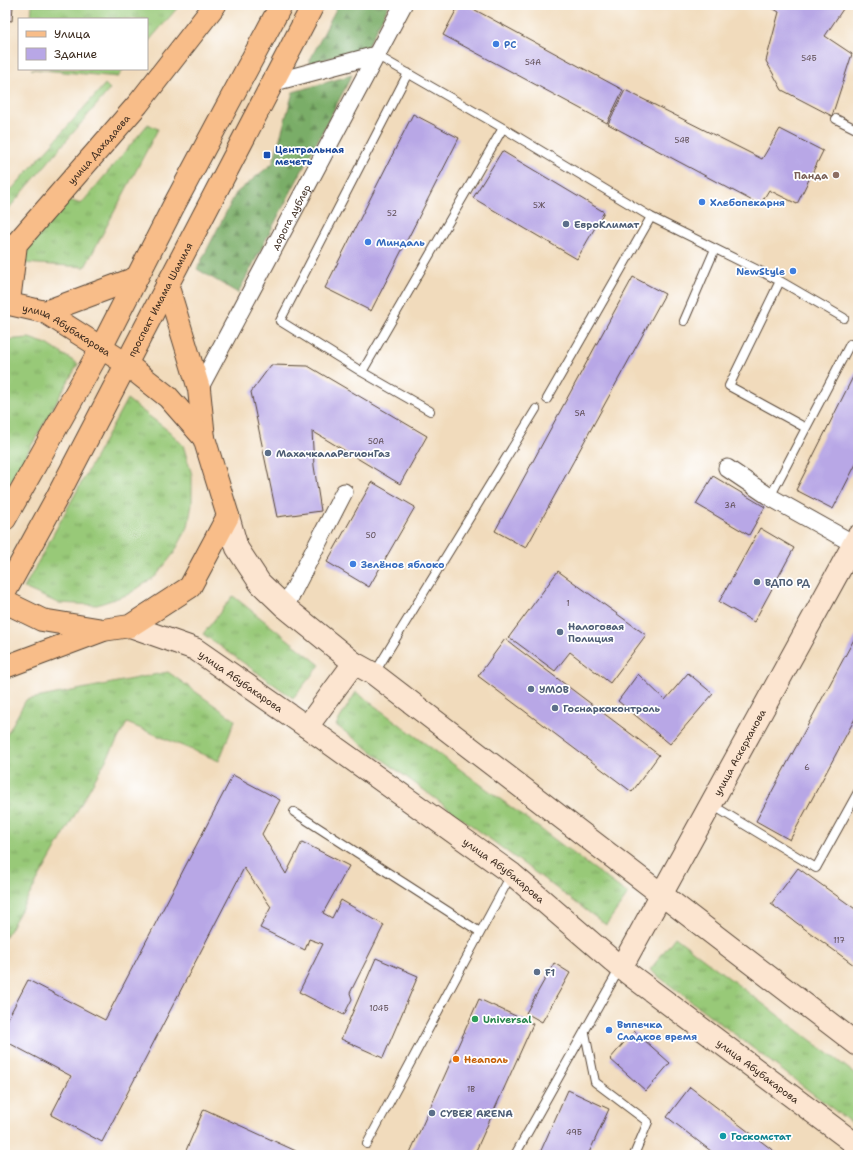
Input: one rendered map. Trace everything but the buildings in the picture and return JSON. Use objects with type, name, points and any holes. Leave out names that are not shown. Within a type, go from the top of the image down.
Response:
[{"type":"main road","name":"улица Дахадаева","points":[[148,68],[200,5]]},
{"type":"main road","name":"улица Дахадаева","points":[[7,303],[16,244],[138,104],[214,5]]},
{"type":"main road","points":[[5,519],[101,348],[136,278],[281,5]]},
{"type":"main road","name":"проспект Имама Шамиля","points":[[5,592],[55,501],[125,363],[313,5]]},
{"type":"main road","name":"улица Дахадаева","points":[[5,234],[146,70]]},
{"type":"main road","points":[[45,312],[136,278]]},
{"type":"main road","points":[[167,284],[199,389],[204,438]]},
{"type":"main road","name":"улица Абубакарова","points":[[7,303],[45,312],[125,363],[168,397],[204,438],[237,548],[260,583],[285,607],[354,664],[374,674],[858,1045]]},
{"type":"main road","name":"улица Абубакарова","points":[[5,602],[42,620],[103,630],[130,626],[190,587],[228,516]]},
{"type":"main road","name":"улица Аскерханова","points":[[621,968],[856,540]]},
{"type":"main road","name":"улица Абубакарова","points":[[130,626],[195,649],[307,727],[512,874],[621,968],[858,1146]]},
{"type":"main road","points":[[5,667],[103,630]]},
{"type":"main road","points":[[307,727],[354,664]]},
{"type":"street","name":"дорога дублер","points":[[199,389],[402,5]]},
{"type":"street","points":[[271,83],[379,50]]},
{"type":"street","points":[[727,468],[770,497],[856,540]]},
{"type":"street","points":[[285,607],[344,492]]},
{"type":"lane","points":[[379,50],[408,73],[651,217],[780,281],[844,318]]},
{"type":"lane","points":[[408,73],[280,320],[362,372],[430,411]]},
{"type":"lane","points":[[836,119],[858,130]]},
{"type":"lane","points":[[362,372],[503,128]]},
{"type":"lane","points":[[547,399],[651,217]]},
{"type":"lane","points":[[684,321],[715,249]]},
{"type":"lane","points":[[780,281],[729,386],[806,428]]},
{"type":"lane","points":[[770,497],[850,344]]},
{"type":"lane","points":[[374,674],[536,409]]},
{"type":"lane","points":[[712,804],[816,868],[858,792]]},
{"type":"lane","points":[[294,812],[480,932]]},
{"type":"lane","points":[[367,1144],[512,874]]},
{"type":"lane","points":[[515,1155],[621,968]]},
{"type":"lane","points":[[585,1033],[595,1082],[648,1122],[634,1155]]},
{"type":"green space","points":[[32,5],[180,5],[148,42],[148,18],[31,18]]},
{"type":"green space","points":[[338,5],[389,5],[367,47],[308,64]]},
{"type":"green space","points":[[42,70],[123,70],[118,77]]},
{"type":"green space","points":[[352,75],[238,293],[197,269],[236,193],[273,163],[293,92]]},
{"type":"green space","points":[[105,84],[110,89],[5,213],[5,197]]},
{"type":"green space","points":[[148,124],[158,129],[85,267],[23,263],[28,243],[66,199],[81,204]]},
{"type":"green space","points":[[29,338],[47,344],[78,364],[5,492],[5,340]]},
{"type":"green space","points":[[127,399],[170,432],[183,445],[192,475],[192,504],[188,527],[174,553],[156,576],[129,594],[97,605],[58,603],[24,588]]},
{"type":"green space","points":[[233,596],[320,665],[293,698],[203,634]]},
{"type":"green space","points":[[168,672],[235,720],[219,761],[127,723],[5,938],[5,738],[26,700]]},
{"type":"green space","points":[[356,692],[628,894],[606,925],[336,725]]},
{"type":"green space","points":[[675,937],[858,1076],[858,1128],[650,970]]},
{"type":"place","name":"РС","points":[[496,44]]},
{"type":"place","name":"Центральная мечеть","points":[[267,155]]},
{"type":"place","name":"Панда","points":[[836,175]]},
{"type":"place","name":"Хлебопекарня","points":[[702,202]]},
{"type":"place","name":"ЕвроКлимат","points":[[566,224]]},
{"type":"place","name":"Миндаль","points":[[368,242]]},
{"type":"place","name":"NewStyle","points":[[793,271]]},
{"type":"place","name":"МахачкалаРегионГаз","points":[[268,453]]},
{"type":"place","name":"Зелёное яблоко","points":[[353,564]]},
{"type":"place","name":"ВДПО РД","points":[[757,582]]},
{"type":"place","name":"Налоговая Полиция","points":[[560,632]]},
{"type":"place","name":"УМОВ","points":[[531,689]]},
{"type":"place","name":"Госнаркоконтроль","points":[[555,708]]},
{"type":"place","name":"F1","points":[[537,972]]},
{"type":"place","name":"Universal","points":[[475,1019]]},
{"type":"place","name":"Выпечка Сладкое время","points":[[609,1030]]},
{"type":"place","name":"Неаполь","points":[[456,1059]]},
{"type":"place","name":"CYBER ARENA","points":[[432,1113]]},
{"type":"place","name":"Госкомстат","points":[[723,1136]]}]
